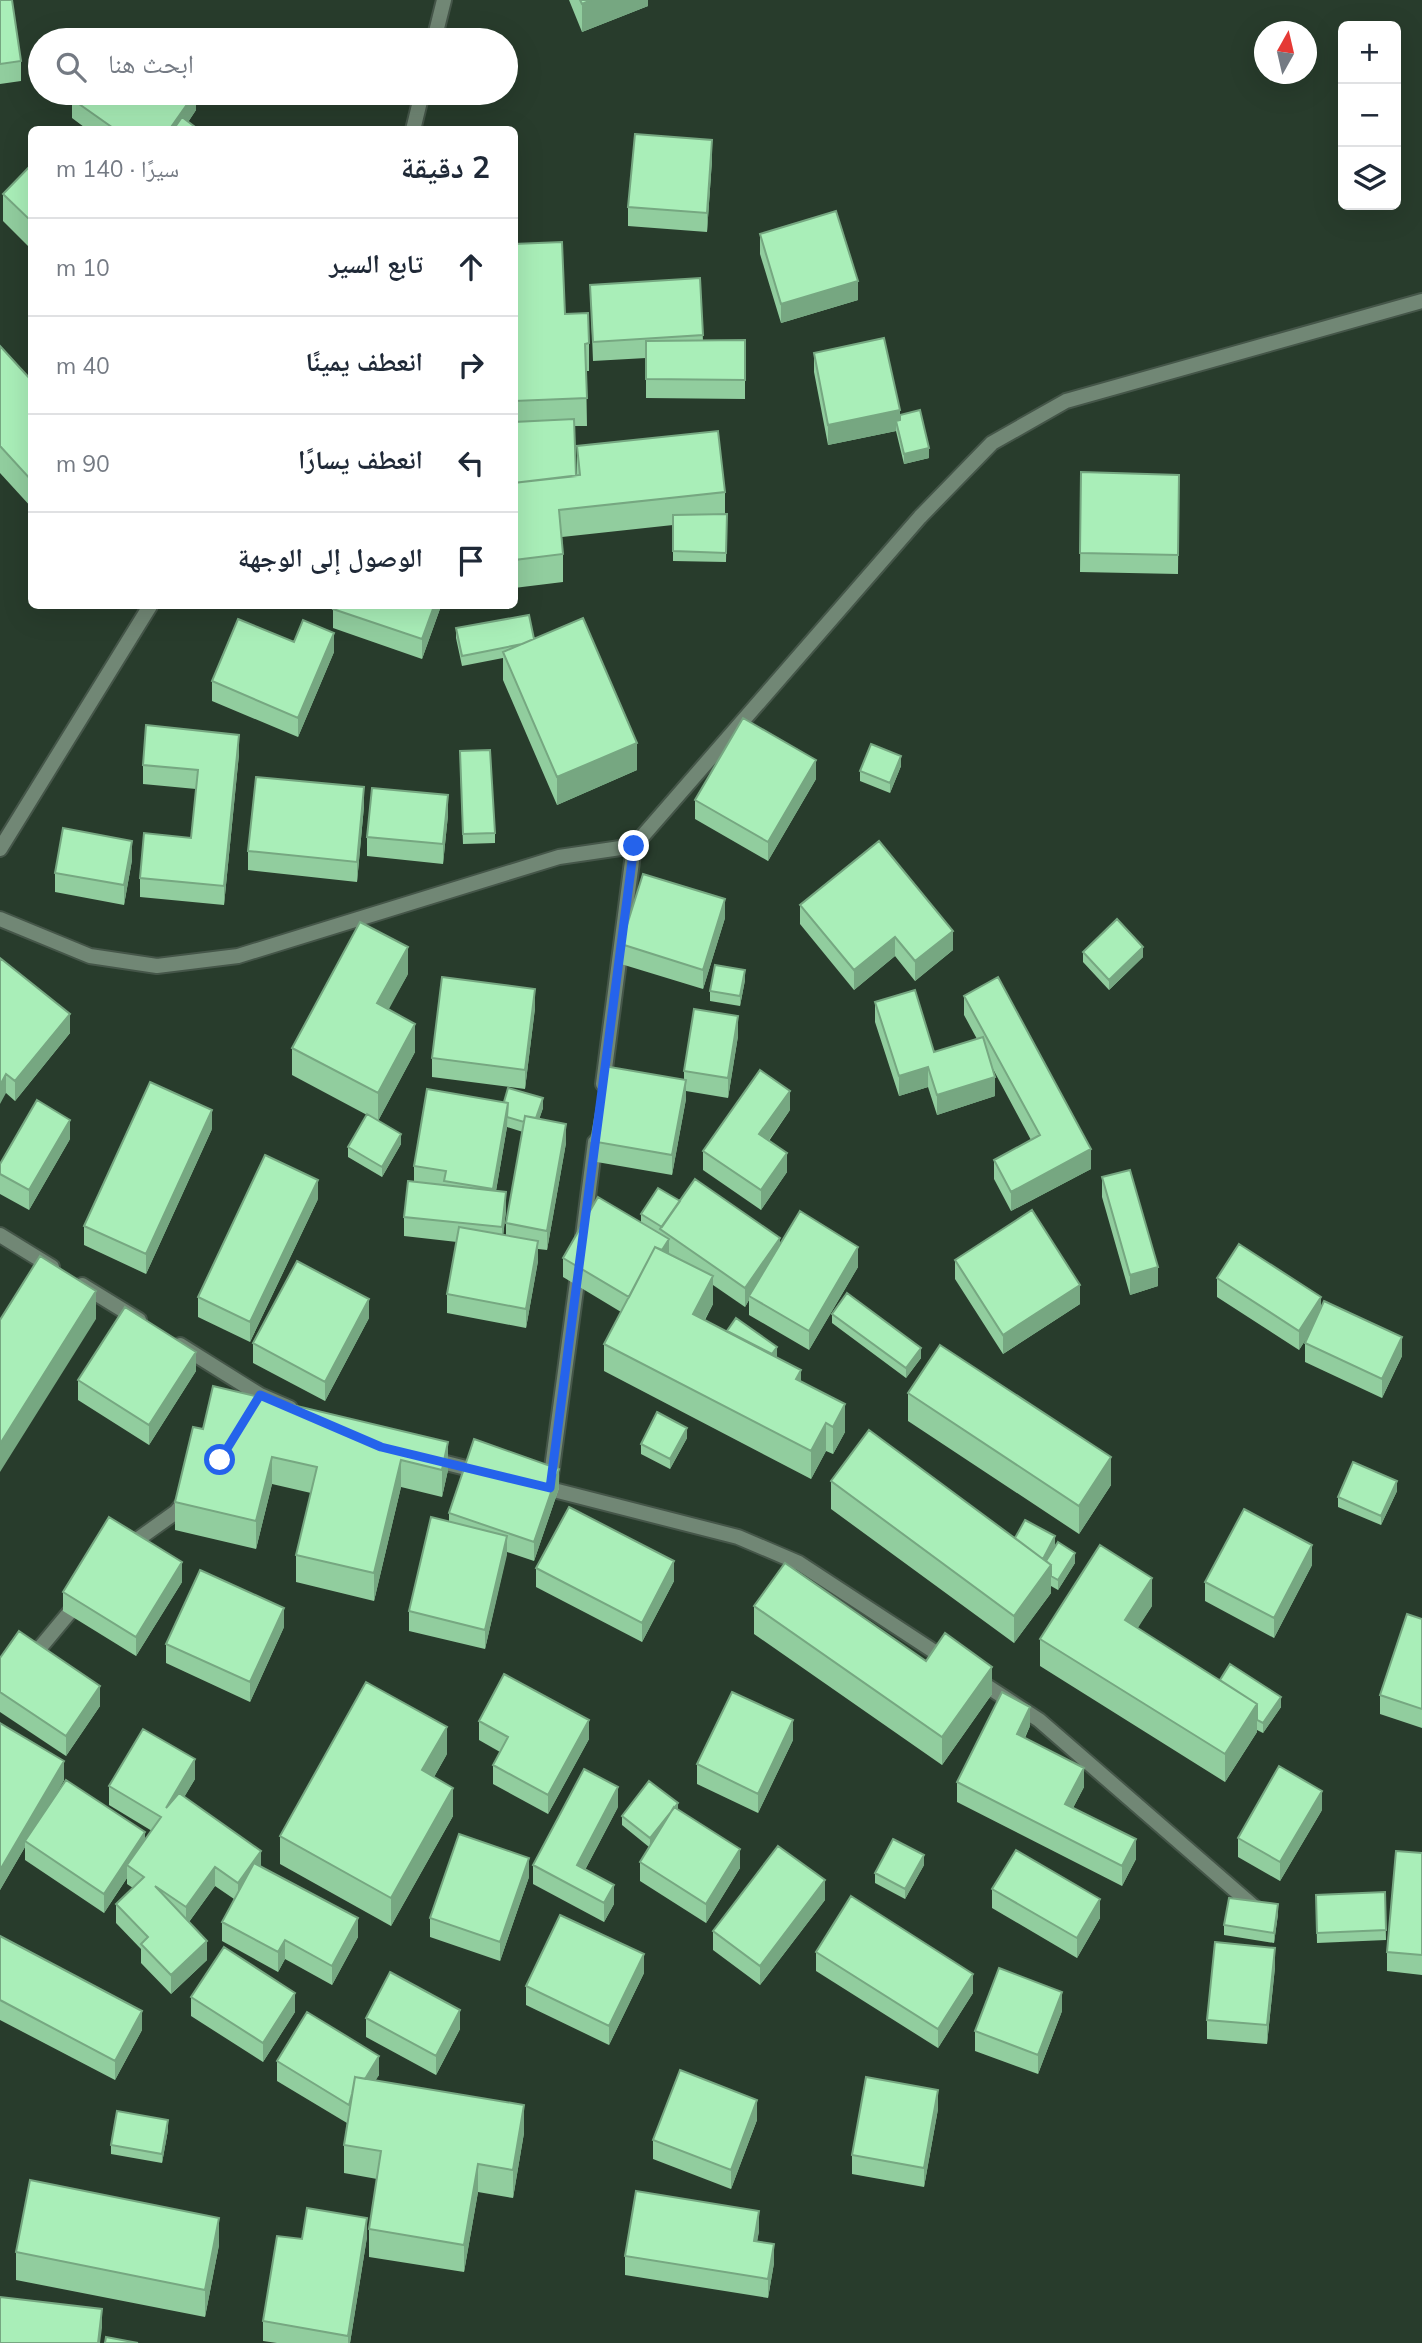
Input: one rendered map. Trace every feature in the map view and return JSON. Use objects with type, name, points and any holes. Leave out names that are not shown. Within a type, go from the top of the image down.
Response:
[{"type":"street","points":[[437,28],[444,0]]},
{"type":"street","points":[[414,126],[419,105]]},
{"type":"street","points":[[600,1105],[634,846],[920,517],[992,443],[1066,401],[1422,301]]},
{"type":"street","points":[[0,849],[148,609]]},
{"type":"street","points":[[0,919],[90,956],[157,966],[238,956],[558,857],[634,846]]},
{"type":"street","points":[[550,1488],[596,1133]]},
{"type":"street","points":[[0,1235],[160,1333],[257,1400],[309,1416]]},
{"type":"street","points":[[420,1457],[498,1476]]},
{"type":"street","points":[[524,1482],[738,1537],[799,1563],[1039,1720],[1262,1914]]},
{"type":"street","points":[[118,1553],[176,1512],[194,1491]]},
{"type":"street","points":[[20,1671],[91,1585]]},
{"type":"building","points":[[0,0],[12,0],[21,61],[0,64]]},
{"type":"building","points":[[81,105],[187,105],[172,126],[110,126]]},
{"type":"building","points":[[182,117],[194,126],[176,126]]},
{"type":"building","points":[[635,134],[712,140],[707,213],[628,207]]},
{"type":"building","points":[[28,168],[28,218],[3,194]]},
{"type":"building","points":[[836,211],[858,281],[781,304],[760,234]]},
{"type":"building","points":[[562,242],[565,314],[588,313],[589,343],[585,344],[587,398],[518,401],[518,244]]},
{"type":"building","points":[[700,278],[703,335],[593,342],[590,285]]},
{"type":"building","points":[[884,338],[900,410],[828,425],[814,353]]},
{"type":"building","points":[[745,340],[745,380],[646,379],[646,341]]},
{"type":"building","points":[[0,346],[28,377],[28,477],[0,446]]},
{"type":"building","points":[[920,410],[929,448],[904,454],[896,421],[900,420],[900,415]]},
{"type":"building","points":[[574,419],[576,476],[518,483],[518,422]]},
{"type":"building","points":[[718,431],[725,492],[559,510],[563,554],[518,560],[518,483],[580,475],[577,446]]},
{"type":"building","points":[[1081,472],[1179,475],[1178,555],[1080,553]]},
{"type":"building","points":[[727,514],[726,553],[673,551],[673,515]]},
{"type":"building","points":[[333,609],[433,609],[422,639]]},
{"type":"building","points":[[529,615],[534,639],[522,644],[462,656],[456,628]]},
{"type":"building","points":[[583,618],[637,743],[557,777],[503,652]]},
{"type":"building","points":[[238,619],[294,642],[303,620],[334,633],[298,718],[212,681]]},
{"type":"building","points":[[743,718],[816,760],[768,842],[695,800]]},
{"type":"building","points":[[146,725],[239,735],[224,886],[140,878],[144,833],[191,838],[198,770],[143,765]]},
{"type":"building","points":[[871,744],[901,756],[890,783],[860,771]]},
{"type":"building","points":[[490,750],[495,833],[463,834],[460,751]]},
{"type":"building","points":[[256,777],[364,787],[357,862],[248,851]]},
{"type":"building","points":[[372,788],[448,795],[443,844],[367,837]]},
{"type":"building","points":[[63,828],[132,841],[124,885],[55,873]]},
{"type":"building","points":[[879,841],[953,931],[915,961],[895,937],[854,970],[800,905]]},
{"type":"building","points":[[643,874],[725,899],[703,970],[621,944]]},
{"type":"building","points":[[1117,919],[1143,947],[1109,980],[1083,952]]},
{"type":"building","points":[[360,922],[408,947],[377,1003],[415,1024],[378,1093],[292,1048]]},
{"type":"building","points":[[0,958],[70,1014],[15,1081],[6,1074],[0,1085]]},
{"type":"building","points":[[715,965],[745,970],[740,996],[710,991]]},
{"type":"building","points":[[442,977],[535,989],[525,1070],[432,1058]]},
{"type":"building","points":[[998,977],[1091,1149],[1011,1192],[994,1160],[1040,1135],[964,996]]},
{"type":"building","points":[[915,990],[934,1052],[983,1037],[995,1077],[937,1095],[928,1067],[899,1076],[875,1002]]},
{"type":"building","points":[[694,1009],[738,1016],[728,1078],[684,1071]]},
{"type":"building","points":[[604,1066],[686,1080],[672,1155],[591,1141]]},
{"type":"building","points":[[760,1070],[790,1091],[759,1134],[787,1153],[761,1190],[703,1151]]},
{"type":"building","points":[[150,1082],[212,1110],[146,1254],[84,1226]]},
{"type":"building","points":[[508,1088],[543,1098],[536,1118],[525,1116],[524,1122],[507,1117],[508,1103],[504,1102]]},
{"type":"building","points":[[427,1089],[508,1103],[493,1189],[444,1181],[446,1171],[414,1166]]},
{"type":"building","points":[[37,1100],[70,1120],[29,1190],[0,1174],[0,1164]]},
{"type":"building","points":[[367,1114],[401,1134],[382,1167],[348,1147]]},
{"type":"building","points":[[525,1116],[566,1124],[547,1231],[506,1223]]},
{"type":"building","points":[[265,1155],[318,1180],[250,1322],[198,1297]]},
{"type":"building","points":[[1130,1170],[1158,1267],[1130,1275],[1102,1177]]},
{"type":"building","points":[[695,1179],[780,1238],[745,1288],[660,1229]]},
{"type":"building","points":[[408,1181],[506,1192],[502,1227],[404,1217]]},
{"type":"building","points":[[658,1188],[680,1201],[662,1227],[641,1214]]},
{"type":"building","points":[[598,1197],[669,1239],[662,1250],[655,1247],[629,1297],[563,1258]]},
{"type":"building","points":[[1032,1210],[1080,1285],[1003,1335],[955,1260]]},
{"type":"building","points":[[800,1211],[858,1247],[809,1331],[749,1296]]},
{"type":"building","points":[[459,1227],[538,1241],[526,1309],[447,1294]]},
{"type":"building","points":[[1239,1244],[1321,1297],[1299,1331],[1217,1278]]},
{"type":"building","points":[[655,1247],[713,1276],[693,1314],[801,1370],[796,1379],[845,1404],[833,1427],[826,1423],[811,1451],[604,1344]]},
{"type":"building","points":[[40,1256],[96,1291],[0,1444],[0,1320]]},
{"type":"building","points":[[297,1261],[369,1299],[325,1382],[253,1343]]},
{"type":"building","points":[[847,1293],[921,1348],[906,1368],[832,1314]]},
{"type":"building","points":[[1324,1301],[1402,1337],[1382,1379],[1305,1343]]},
{"type":"building","points":[[125,1307],[196,1352],[149,1425],[78,1380]]},
{"type":"building","points":[[736,1318],[777,1347],[772,1354],[727,1331]]},
{"type":"building","points":[[940,1345],[1111,1457],[1079,1506],[908,1393]]},
{"type":"building","points":[[213,1386],[448,1442],[442,1470],[401,1460],[374,1573],[296,1555],[317,1467],[272,1457],[256,1521],[175,1502],[193,1427],[203,1429]]},
{"type":"building","points":[[657,1412],[687,1428],[670,1459],[641,1444]]},
{"type":"building","points":[[869,1430],[1051,1565],[1014,1616],[831,1481]]},
{"type":"building","points":[[474,1439],[559,1469],[534,1542],[449,1513]]},
{"type":"building","points":[[1353,1462],[1397,1481],[1381,1516],[1338,1497]]},
{"type":"building","points":[[569,1507],[674,1561],[642,1623],[536,1568]]},
{"type":"building","points":[[1244,1509],[1312,1545],[1274,1618],[1205,1582]]},
{"type":"building","points":[[109,1517],[182,1562],[136,1637],[63,1592]]},
{"type":"building","points":[[431,1517],[507,1536],[485,1630],[409,1611]]},
{"type":"building","points":[[1025,1520],[1055,1536],[1043,1559],[1015,1538]]},
{"type":"building","points":[[1058,1542],[1075,1553],[1058,1580],[1051,1576],[1051,1565],[1046,1561]]},
{"type":"building","points":[[1100,1545],[1152,1578],[1125,1620],[1257,1704],[1225,1754],[1040,1639]]},
{"type":"building","points":[[785,1563],[926,1661],[945,1633],[992,1667],[942,1737],[754,1606]]},
{"type":"building","points":[[200,1570],[284,1608],[250,1682],[166,1644]]},
{"type":"building","points":[[1407,1614],[1422,1619],[1422,1709],[1380,1695]]},
{"type":"building","points":[[19,1631],[100,1686],[66,1736],[0,1692],[0,1658]]},
{"type":"building","points":[[1230,1664],[1281,1697],[1263,1723],[1257,1720],[1257,1704],[1220,1680]]},
{"type":"building","points":[[504,1674],[589,1720],[548,1795],[493,1765],[508,1737],[479,1721]]},
{"type":"building","points":[[366,1682],[447,1727],[422,1770],[453,1788],[391,1898],[280,1836]]},
{"type":"building","points":[[732,1692],[793,1720],[758,1794],[697,1764]]},
{"type":"building","points":[[1002,1692],[1030,1707],[1017,1734],[1084,1768],[1065,1804],[1136,1839],[1122,1866],[957,1782]]},
{"type":"building","points":[[0,1723],[64,1761],[0,1870]]},
{"type":"building","points":[[143,1729],[195,1759],[166,1808],[179,1793],[261,1851],[238,1883],[215,1867],[186,1907],[155,1886],[207,1941],[171,1975],[141,1944],[148,1937],[116,1904],[144,1877],[127,1865],[161,1817],[109,1786]]},
{"type":"building","points":[[1279,1766],[1322,1791],[1280,1862],[1238,1838]]},
{"type":"building","points":[[584,1769],[618,1787],[577,1865],[614,1885],[604,1903],[533,1865]]},
{"type":"building","points":[[66,1780],[145,1832],[104,1894],[25,1841]]},
{"type":"building","points":[[649,1781],[678,1803],[650,1838],[622,1816]]},
{"type":"building","points":[[674,1807],[740,1849],[706,1904],[640,1862]]},
{"type":"building","points":[[459,1834],[529,1858],[500,1942],[430,1918]]},
{"type":"building","points":[[893,1839],[924,1855],[905,1889],[875,1873]]},
{"type":"building","points":[[778,1846],[825,1880],[760,1966],[713,1931]]},
{"type":"building","points":[[1016,1850],[1100,1899],[1077,1938],[992,1889]]},
{"type":"building","points":[[1396,1851],[1422,1853],[1422,1955],[1387,1952]]},
{"type":"building","points":[[254,1863],[358,1918],[332,1966],[285,1940],[278,1952],[222,1922]]},
{"type":"building","points":[[1385,1892],[1386,1930],[1317,1933],[1316,1895]]},
{"type":"building","points":[[851,1896],[973,1974],[938,2029],[816,1952]]},
{"type":"building","points":[[1229,1898],[1278,1904],[1274,1933],[1224,1925]]},
{"type":"building","points":[[560,1915],[644,1954],[609,2026],[526,1986]]},
{"type":"building","points":[[0,1936],[142,2011],[115,2061],[0,2000]]},
{"type":"building","points":[[1215,1942],[1275,1948],[1267,2025],[1207,2020]]},
{"type":"building","points":[[224,1947],[295,1993],[263,2043],[191,1997]]},
{"type":"building","points":[[999,1968],[1062,1992],[1038,2055],[975,2031]]},
{"type":"building","points":[[390,1972],[460,2010],[436,2056],[366,2018]]},
{"type":"building","points":[[307,2012],[379,2056],[365,2079],[355,2077],[349,2105],[277,2061]]},
{"type":"building","points":[[680,2070],[757,2100],[731,2170],[653,2140]]},
{"type":"building","points":[[355,2077],[524,2105],[513,2170],[478,2164],[464,2245],[369,2229],[381,2151],[344,2145]]},
{"type":"building","points":[[866,2077],[938,2090],[924,2168],[852,2155]]},
{"type":"building","points":[[117,2111],[168,2120],[162,2154],[111,2145]]},
{"type":"building","points":[[30,2180],[219,2218],[205,2290],[16,2252]]},
{"type":"building","points":[[636,2191],[759,2211],[754,2241],[774,2244],[768,2279],[625,2256]]},
{"type":"building","points":[[307,2208],[367,2218],[348,2336],[263,2321],[277,2236],[302,2239]]},
{"type":"building","points":[[0,2297],[102,2309],[98,2343],[0,2343]]},
{"type":"building","points":[[106,2337],[138,2343],[105,2343]]},
{"type":"route","points":[[220,1460],[260,1395],[381,1447],[550,1488],[634,846]]}]
